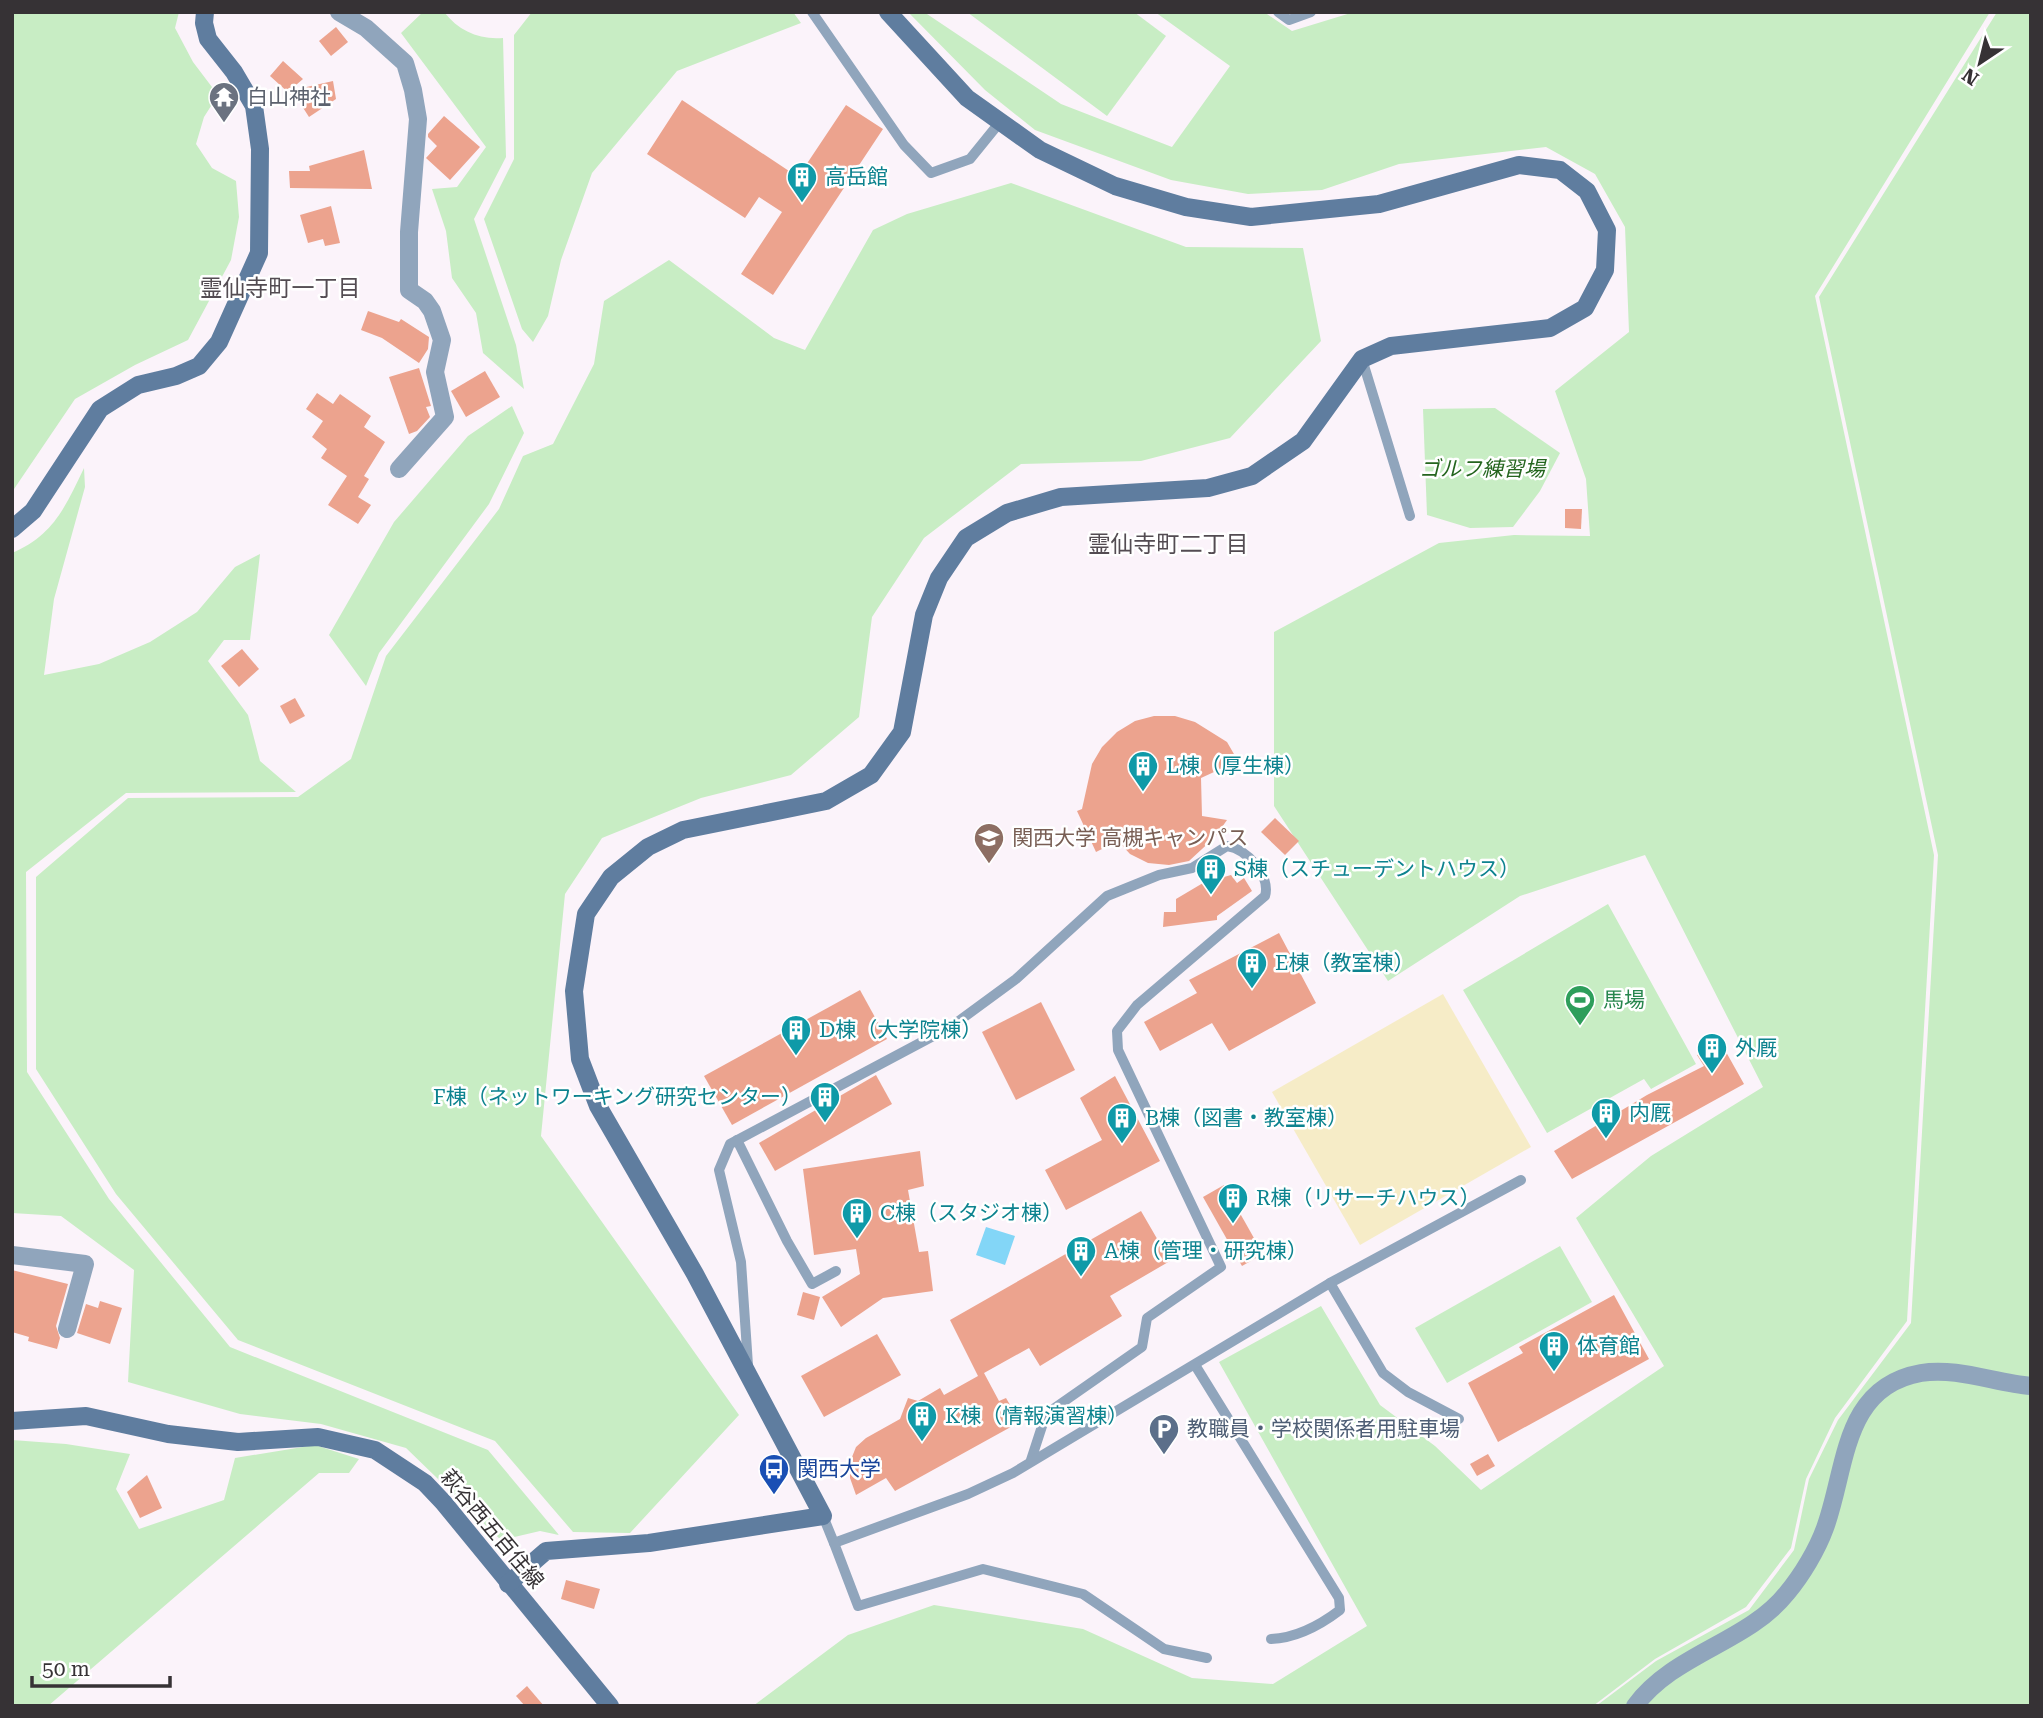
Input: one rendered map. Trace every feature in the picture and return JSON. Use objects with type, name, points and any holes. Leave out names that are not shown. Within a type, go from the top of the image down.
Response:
[{"type":"street","points":[[12,529],[33,511],[100,408],[138,385],[176,376],[200,366],[219,342],[260,253],[260,149],[254,106],[234,72],[208,39],[204,23],[205,12]]},
{"type":"street","points":[[339,12],[366,29],[405,63],[418,119],[409,232],[409,290],[425,301],[432,311],[442,340],[435,372],[445,417],[399,469]]},
{"type":"street","points":[[508,1584],[546,1551],[649,1543],[822,1516],[695,1274],[598,1105],[580,1059],[574,991],[586,914],[611,877],[648,847],[682,830],[826,801],[871,775],[902,732],[924,615],[939,578],[966,538],[1007,513],[1060,497],[1208,488],[1251,476],[1303,442],[1362,359],[1391,346],[1550,328],[1585,308],[1605,270],[1607,230],[1587,191],[1560,170],[1519,165],[1379,204],[1251,217],[1186,206],[1115,186],[1040,150],[967,98],[888,12]]},
{"type":"street","points":[[12,1255],[85,1264],[67,1329]]},
{"type":"street","points":[[1635,1706],[1661,1678],[1708,1647],[1759,1620],[1787,1593],[1824,1530],[1854,1423],[1869,1399],[1887,1382],[1922,1373],[1959,1373],[2031,1387]]},
{"type":"street","name":"萩谷西五百住線","points":[[12,1421],[86,1416],[168,1434],[238,1442],[318,1437],[375,1450],[425,1483],[610,1706]]},
{"type":"lane","points":[[812,12],[904,145],[931,173],[970,159],[1000,122]]},
{"type":"lane","points":[[1278,12],[1289,20],[1311,12]]},
{"type":"lane","points":[[1362,359],[1410,516]]},
{"type":"lane","points":[[749,1376],[741,1262],[719,1170],[730,1144],[952,1026],[1016,979],[1107,896],[1159,876],[1192,868],[1227,846],[1246,854],[1266,881],[1265,896],[1137,1005],[1117,1031],[1118,1049],[1222,1267],[1147,1318],[1142,1347],[1046,1415],[1031,1460]]},
{"type":"lane","points":[[737,1140],[787,1241],[812,1284],[836,1270]]},
{"type":"lane","points":[[834,1543],[968,1494],[1013,1472],[1330,1283],[1521,1180]]},
{"type":"lane","points":[[1330,1283],[1383,1373],[1408,1391],[1459,1419]]},
{"type":"lane","points":[[1195,1365],[1339,1598],[1340,1610],[1326,1620],[1307,1631],[1271,1639]]},
{"type":"lane","points":[[822,1516],[858,1606],[983,1569],[1083,1594],[1164,1649],[1207,1658]]},
{"type":"green space","points":[[12,12],[179,12],[175,28],[193,62],[218,95],[204,117],[196,144],[212,168],[236,181],[239,217],[231,260],[188,340],[135,365],[75,399],[12,492]]},
{"type":"green space","points":[[423,12],[444,12],[470,33],[503,38],[506,157],[474,219],[516,345],[524,389],[483,353],[476,313],[452,278],[446,231],[432,189],[457,187],[486,147],[401,33]]},
{"type":"green space","points":[[532,12],[793,12],[801,23],[677,71],[592,173],[561,260],[548,316],[533,342],[522,329],[484,219],[514,159],[514,35]]},
{"type":"green space","points":[[908,12],[924,12],[1061,104],[1172,147],[1230,66],[1155,12],[1264,12],[1292,31],[1354,12],[1990,12],[1815,296],[1934,855],[1907,1321],[1835,1418],[1806,1479],[1791,1548],[1746,1607],[1655,1659],[1593,1706],[753,1706],[848,1635],[934,1605],[1083,1629],[1192,1678],[1273,1684],[1367,1626],[1219,1362],[1321,1306],[1380,1405],[1435,1446],[1481,1490],[1664,1366],[1576,1218],[1651,1156],[1763,1087],[1645,855],[1520,896],[1388,981],[1274,806],[1274,632],[1439,543],[1514,535],[1590,536],[1586,479],[1555,391],[1629,332],[1625,227],[1595,174],[1546,147],[1399,164],[1322,190],[1248,194],[1171,180],[1035,130],[985,90]]},
{"type":"green space","points":[[967,12],[1134,12],[1166,36],[1107,116]]},
{"type":"green space","points":[[1997,12],[2031,12],[2031,1706],[1596,1706],[1656,1661],[1749,1610],[1794,1550],[1809,1479],[1838,1420],[1911,1323],[1938,855],[1819,297]]},
{"type":"green space","points":[[1011,183],[1186,247],[1303,248],[1321,341],[1230,438],[1141,461],[1021,464],[924,538],[872,617],[859,717],[791,775],[701,798],[602,838],[565,894],[541,1136],[739,1415],[630,1533],[573,1532],[495,1441],[238,1340],[116,1194],[36,1069],[36,877],[128,798],[298,797],[351,759],[386,656],[499,509],[523,456],[553,444],[594,364],[604,301],[669,260],[774,338],[805,350],[873,230],[907,214]]},
{"type":"green space","points":[[512,406],[524,433],[489,504],[379,653],[366,686],[329,635],[394,522],[468,436]]},
{"type":"green space","name":"ゴルフ練習場","points":[[1495,408],[1560,453],[1540,491],[1513,527],[1470,528],[1427,515],[1423,409]]},
{"type":"green space","points":[[84,468],[85,487],[54,599],[44,675],[99,664],[150,642],[197,612],[235,567],[260,554],[250,640],[224,640],[208,661],[248,715],[260,761],[296,792],[126,793],[26,872],[27,1072],[109,1199],[230,1347],[488,1450],[559,1535],[540,1531],[501,1540],[406,1448],[321,1424],[240,1414],[128,1382],[134,1270],[61,1216],[12,1213],[12,553],[48,529],[64,507]]},
{"type":"green space","name":"馬場","points":[[1608,904],[1696,1064],[1651,1089],[1644,1079],[1547,1133],[1463,990]]},
{"type":"green space","points":[[1560,1246],[1592,1302],[1447,1383],[1415,1328]]},
{"type":"green space","points":[[12,1440],[66,1444],[130,1454],[116,1489],[139,1529],[224,1500],[235,1458],[315,1445],[359,1459],[349,1473],[319,1473],[48,1706],[12,1706]]},
{"type":"sand","points":[[1443,994],[1531,1147],[1360,1245],[1272,1092]]},
{"type":"water","points":[[986,1227],[1015,1236],[1005,1265],[976,1255]]},
{"type":"building","points":[[336,27],[348,42],[331,56],[319,41]]},
{"type":"building","points":[[283,61],[303,79],[289,91],[333,81],[336,99],[309,117],[300,103],[270,76]]},
{"type":"building","name":"高岳館","points":[[682,100],[798,177],[846,105],[883,129],[773,295],[741,274],[782,212],[759,197],[745,218],[647,154]]},
{"type":"building","points":[[444,116],[480,147],[450,180],[426,158],[437,146],[428,134]]},
{"type":"building","points":[[364,150],[372,189],[290,188],[289,171],[310,171],[309,166]]},
{"type":"building","points":[[331,206],[340,243],[325,246],[323,239],[308,243],[300,215]]},
{"type":"building","points":[[368,311],[399,322],[401,319],[429,337],[428,349],[419,363],[382,338],[361,330]]},
{"type":"building","points":[[419,368],[431,406],[426,407],[430,417],[417,431],[409,434],[389,377]]},
{"type":"building","points":[[485,371],[500,397],[466,417],[451,391]]},
{"type":"building","points":[[317,393],[333,404],[340,394],[371,416],[364,427],[385,442],[364,476],[369,479],[358,497],[371,505],[358,524],[328,505],[347,476],[321,458],[327,449],[312,437],[323,421],[306,409]]},
{"type":"building","points":[[1565,509],[1582,509],[1581,529],[1565,528]]},
{"type":"building","points":[[242,649],[259,669],[239,687],[221,666]]},
{"type":"building","points":[[295,698],[305,716],[290,724],[280,706]]},
{"type":"building","name":"L棟（厚生棟）","points":[[1154,716],[1175,716],[1195,722],[1227,742],[1238,761],[1201,778],[1202,816],[1227,820],[1215,837],[1189,861],[1169,865],[1148,863],[1130,854],[1118,841],[1096,852],[1077,811],[1082,809],[1092,764],[1102,747],[1117,732],[1135,721]]},
{"type":"building","points":[[1275,818],[1299,841],[1285,855],[1261,832]]},
{"type":"building","name":"S棟（スチューデントハウス）","points":[[1231,875],[1237,883],[1244,878],[1252,891],[1217,916],[1217,920],[1163,927],[1164,912],[1176,912],[1176,899],[1203,883]]},
{"type":"building","name":"E棟（教室棟）","points":[[1279,933],[1316,1003],[1229,1051],[1212,1023],[1160,1051],[1144,1022],[1197,993],[1189,980]]},
{"type":"building","name":"D棟（大学院棟）","points":[[860,990],[887,1039],[732,1125],[704,1076]]},
{"type":"building","points":[[1041,1002],[1075,1070],[1016,1100],[982,1032]]},
{"type":"building","points":[[1721,1043],[1744,1084],[1572,1179],[1554,1151],[1647,1095],[1704,1066],[1697,1055]]},
{"type":"building","name":"F棟（ネットワーキング研究センター）","points":[[876,1075],[892,1104],[775,1171],[759,1143]]},
{"type":"building","name":"B棟（図書・教室棟）","points":[[1115,1076],[1160,1161],[1066,1210],[1045,1170],[1102,1140],[1080,1098]]},
{"type":"building","name":"C棟（スタジオ棟）","points":[[920,1151],[924,1186],[908,1190],[919,1252],[928,1251],[933,1291],[883,1298],[841,1327],[822,1297],[860,1274],[856,1249],[814,1255],[803,1169]]},
{"type":"building","name":"R棟（リサーチハウス）","points":[[1224,1185],[1263,1254],[1242,1266],[1203,1197]]},
{"type":"building","points":[[1141,1211],[1170,1261],[1110,1296],[1122,1316],[1040,1366],[1029,1348],[984,1373],[999,1401],[1006,1398],[1020,1422],[895,1491],[886,1478],[856,1495],[850,1478],[850,1462],[856,1447],[866,1438],[900,1419],[908,1398],[918,1401],[940,1388],[944,1395],[978,1376],[950,1320]]},
{"type":"building","points":[[12,1270],[68,1284],[56,1326],[60,1338],[57,1349],[28,1341],[29,1337],[12,1332]]},
{"type":"building","points":[[803,1292],[820,1297],[814,1320],[797,1315]]},
{"type":"building","name":"体育館","points":[[1614,1295],[1649,1359],[1498,1442],[1468,1383],[1523,1353],[1519,1347]]},
{"type":"building","points":[[100,1301],[122,1308],[110,1344],[77,1333],[86,1304],[98,1308]]},
{"type":"building","name":"K棟（情報演習棟）","points":[[877,1334],[901,1375],[824,1417],[801,1376]]},
{"type":"building","points":[[1488,1454],[1495,1466],[1477,1476],[1470,1464]]},
{"type":"building","points":[[147,1475],[162,1508],[140,1518],[127,1492]]},
{"type":"building","points":[[566,1580],[600,1589],[594,1609],[561,1599]]},
{"type":"building","points":[[527,1686],[544,1706],[525,1706],[516,1696]]},
{"type":"place","name":"白山神社","points":[[224,124]]},
{"type":"place","name":"高岳館","points":[[802,204]]},
{"type":"place","name":"L棟（厚生棟）","points":[[1143,793]]},
{"type":"place","name":"関西大学 高槻キャンパス","points":[[989,865]]},
{"type":"place","name":"S棟（スチューデントハウス）","points":[[1211,896]]},
{"type":"place","name":"E棟（教室棟）","points":[[1252,990]]},
{"type":"place","name":"馬場","points":[[1580,1027]]},
{"type":"place","name":"D棟（大学院棟）","points":[[796,1057]]},
{"type":"place","name":"外厩","points":[[1712,1075]]},
{"type":"place","name":"F棟（ネットワーキング研究センター）","points":[[825,1124]]},
{"type":"place","name":"内厩","points":[[1606,1140]]},
{"type":"place","name":"B棟（図書・教室棟）","points":[[1122,1145]]},
{"type":"place","name":"R棟（リサーチハウス）","points":[[1233,1225]]},
{"type":"place","name":"C棟（スタジオ棟）","points":[[857,1240]]},
{"type":"place","name":"A棟（管理・研究棟）","points":[[1081,1278]]},
{"type":"place","name":"体育館","points":[[1554,1373]]},
{"type":"place","name":"K棟（情報演習棟）","points":[[922,1443]]},
{"type":"place","name":"教職員・学校関係者用駐車場","points":[[1164,1456]]},
{"type":"place","name":"関西大学","points":[[774,1496]]},
{"type":"district","name":"霊仙寺町一丁目","points":[[280,288]]},
{"type":"district","name":"霊仙寺町二丁目","points":[[1168,544]]}]
